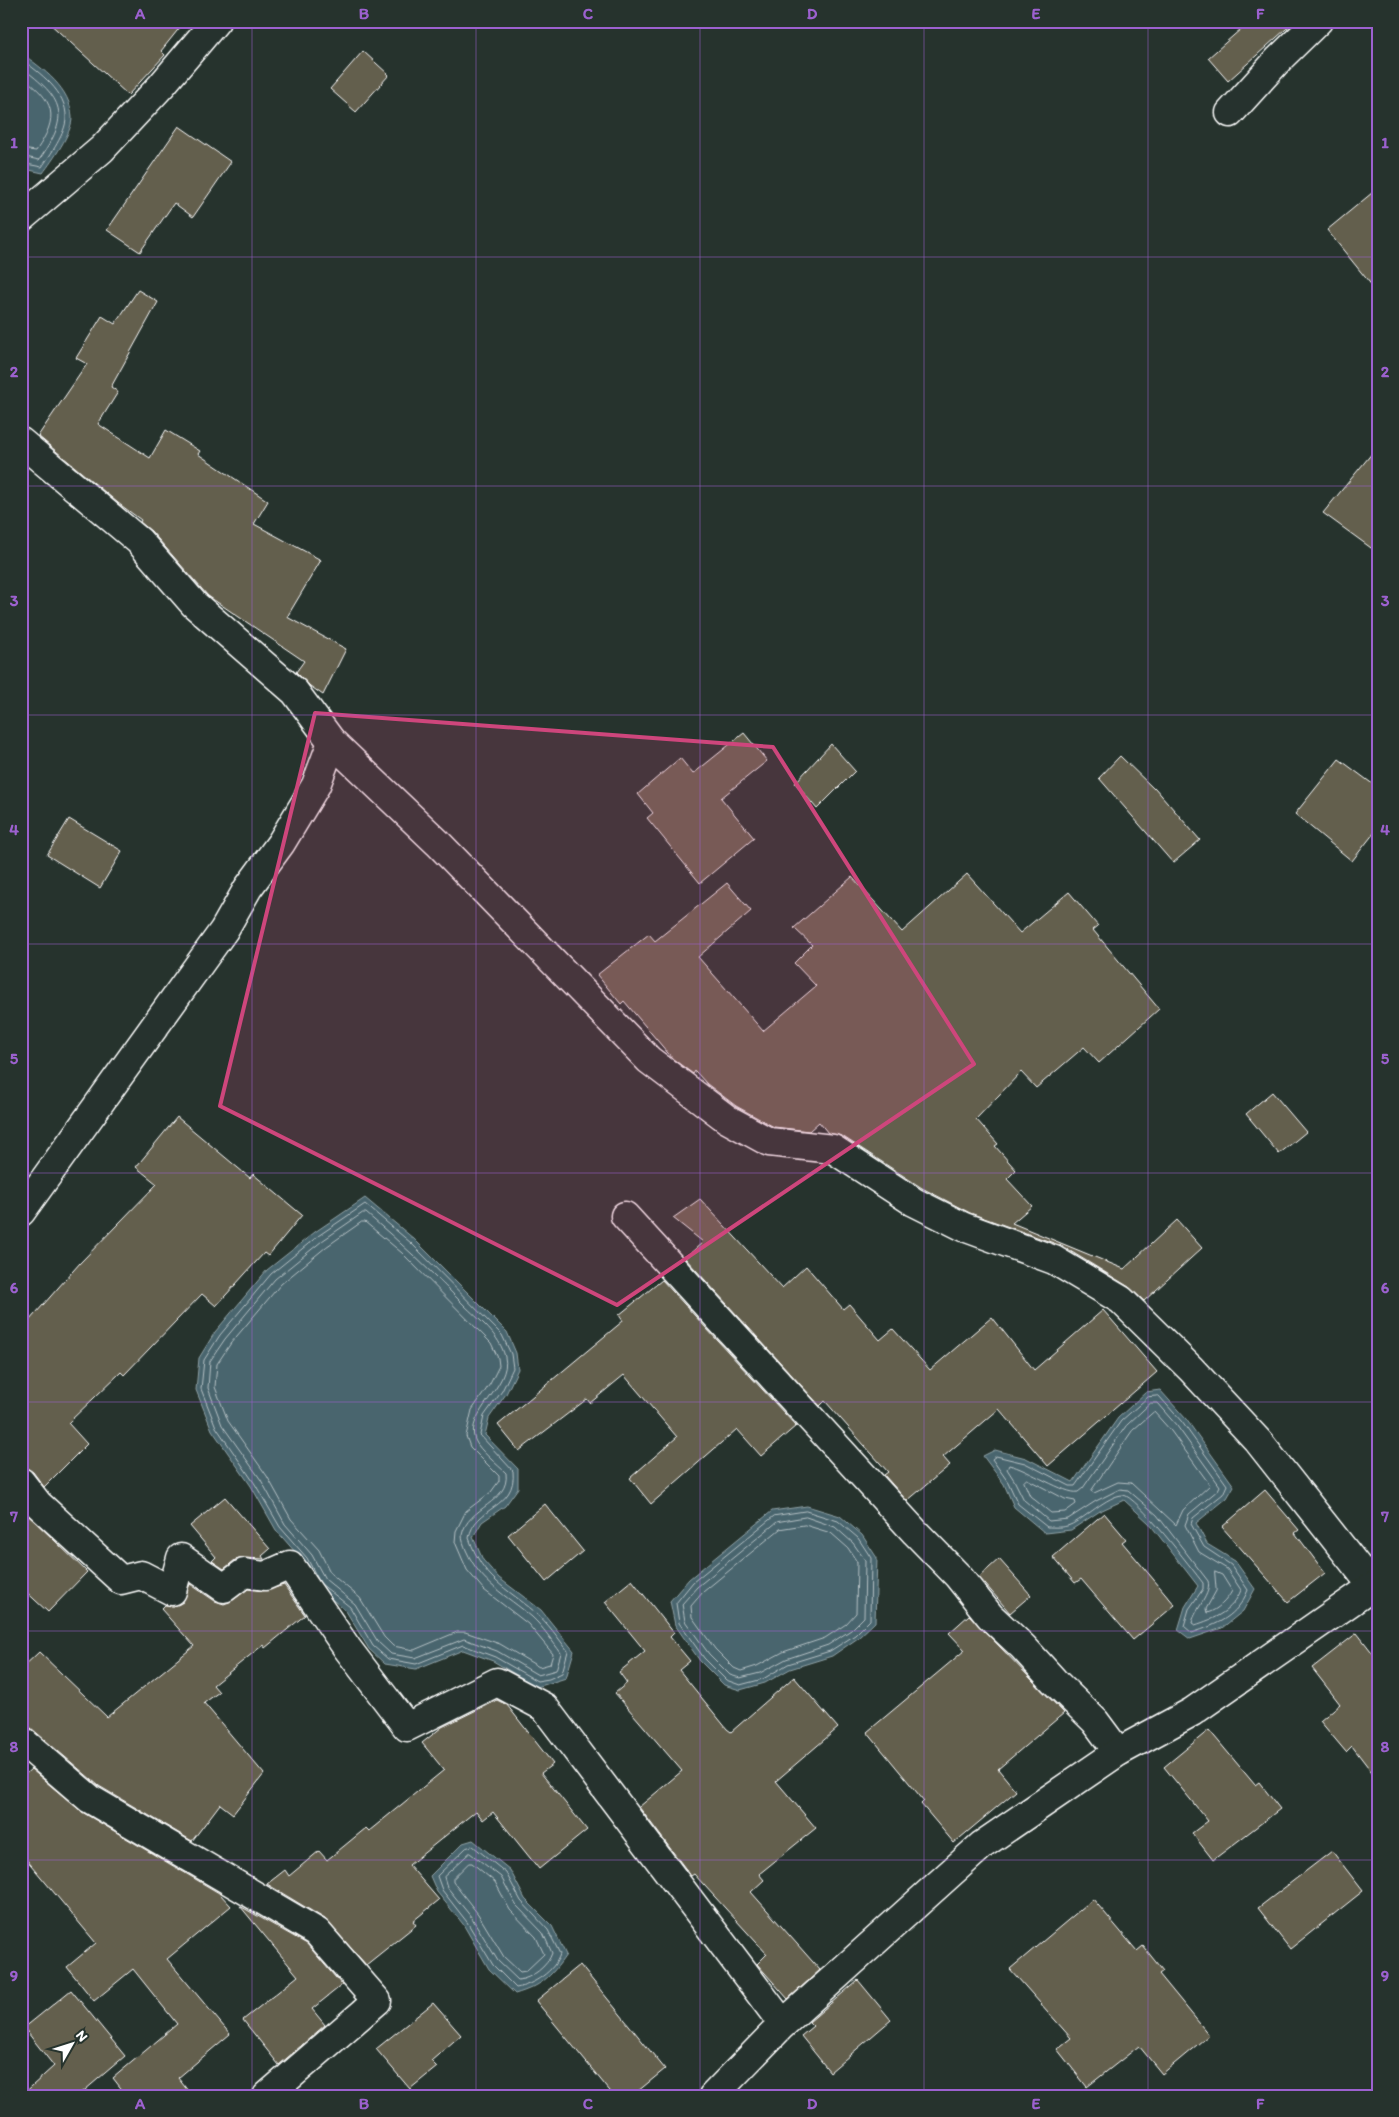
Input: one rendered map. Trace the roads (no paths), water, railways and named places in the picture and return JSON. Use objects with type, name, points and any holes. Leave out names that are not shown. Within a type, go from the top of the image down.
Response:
[{"type":"street","points":[[21,218],[102,149],[216,21]]},
{"type":"street","points":[[1230,113],[1279,59],[1318,21]]},
{"type":"street","points":[[21,442],[139,541],[194,604],[295,692],[332,742],[438,844],[649,1060],[721,1114],[769,1142],[834,1149],[914,1202],[964,1227],[1054,1260],[1121,1300],[1191,1368],[1258,1441],[1375,1590],[1192,1712],[1118,1752],[982,1846],[783,2024],[713,2096]]},
{"type":"street","points":[[21,1212],[224,930],[248,888],[281,843],[316,785],[332,742]]},
{"type":"street","points":[[625,1216],[915,1532],[958,1576],[990,1616],[1023,1646],[1054,1682],[1095,1721],[1118,1752]]},
{"type":"street","points":[[21,1482],[38,1504],[121,1580],[141,1574],[172,1591],[181,1558],[224,1588],[244,1573],[265,1576],[290,1565],[347,1648],[407,1727],[497,1682],[544,1707],[783,2024]]},
{"type":"street","points":[[21,1740],[90,1798],[317,1932],[377,2001],[267,2096]]},
{"type":"water","points":[[21,53],[54,80],[67,97],[70,107],[72,118],[69,131],[61,147],[43,173],[25,169],[21,166]]},
{"type":"water","points":[[365,1198],[414,1239],[507,1332],[516,1353],[518,1369],[506,1394],[489,1418],[485,1435],[518,1469],[518,1488],[505,1506],[482,1522],[473,1537],[483,1560],[499,1578],[541,1610],[574,1651],[566,1678],[537,1687],[493,1661],[463,1650],[416,1669],[385,1664],[369,1649],[346,1611],[316,1586],[303,1561],[276,1530],[251,1486],[212,1430],[196,1390],[199,1358],[215,1332],[267,1270],[315,1232]]},
{"type":"water","points":[[1160,1390],[1186,1419],[1234,1486],[1227,1498],[1196,1523],[1207,1544],[1235,1561],[1255,1589],[1243,1611],[1222,1628],[1190,1639],[1178,1630],[1185,1607],[1198,1586],[1149,1523],[1124,1500],[1100,1511],[1071,1530],[1045,1533],[1014,1507],[1004,1484],[983,1456],[995,1450],[1026,1458],[1073,1482],[1118,1418],[1146,1392]]},
{"type":"water","points":[[807,1506],[840,1516],[862,1535],[877,1558],[875,1622],[858,1638],[832,1656],[790,1669],[765,1683],[740,1690],[724,1685],[700,1661],[675,1625],[670,1601],[689,1579],[772,1511]]},
{"type":"water","points":[[473,1840],[510,1870],[525,1899],[552,1926],[566,1955],[555,1970],[544,1980],[532,1988],[515,1994],[489,1969],[463,1924],[437,1892],[430,1876],[463,1843]]}]
